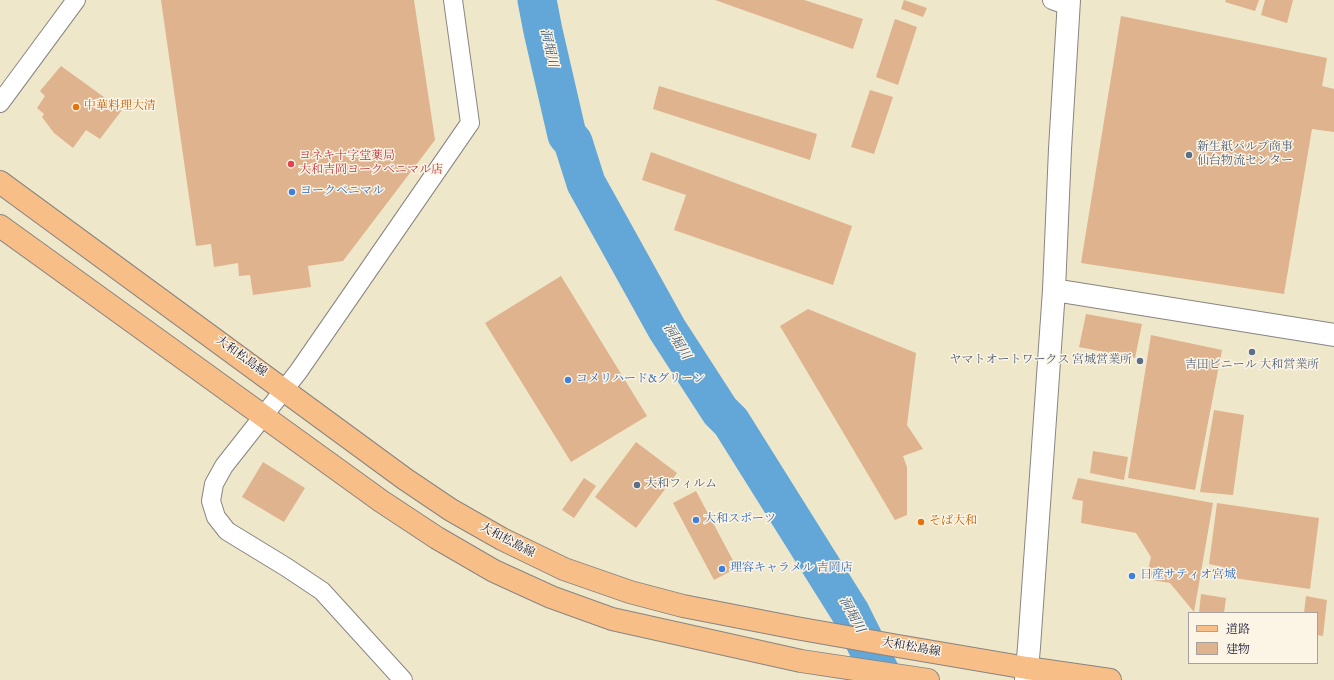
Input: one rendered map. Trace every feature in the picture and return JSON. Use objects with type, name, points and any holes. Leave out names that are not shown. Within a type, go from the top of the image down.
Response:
[{"type":"main road","name":"大和松島線","points":[[0,182],[405,479],[451,510],[502,539],[564,569],[630,592],[683,606],[898,646],[1026,674],[1110,680]]},
{"type":"main road","points":[[0,226],[381,501],[437,538],[494,570],[544,593],[612,619],[801,662],[919,678]]},
{"type":"street","points":[[0,103],[76,0]]},
{"type":"street","points":[[403,680],[322,591],[227,531],[216,517],[211,501],[214,484],[224,466],[285,390],[470,122],[453,0]]},
{"type":"street","points":[[1026,674],[1054,290],[1064,2]]},
{"type":"street","points":[[1054,290],[1334,335]]},
{"type":"building","name":"ヨークベニマル","points":[[161,0],[414,0],[435,140],[343,261],[308,266],[311,287],[253,295],[250,275],[239,276],[238,263],[214,267],[211,244],[196,246]]},
{"type":"building","points":[[715,0],[804,0],[863,19],[853,49]]},
{"type":"building","points":[[904,0],[927,8],[923,17],[901,9]]},
{"type":"building","points":[[1226,0],[1259,0],[1255,11],[1225,2]]},
{"type":"building","points":[[1265,0],[1293,0],[1287,23],[1261,15]]},
{"type":"building","points":[[1121,16],[1327,58],[1322,86],[1334,89],[1334,132],[1312,129],[1284,294],[1081,263]]},
{"type":"building","points":[[895,19],[917,27],[898,85],[876,77]]},
{"type":"building","points":[[61,66],[122,110],[100,139],[86,130],[73,148],[54,133],[42,117],[44,114],[37,108],[45,96],[40,91]]},
{"type":"building","points":[[659,86],[817,134],[810,160],[653,109]]},
{"type":"building","points":[[870,90],[893,97],[874,154],[851,147]]},
{"type":"building","points":[[651,152],[852,226],[833,285],[674,230],[686,195],[642,180]]},
{"type":"building","points":[[561,276],[647,416],[571,462],[485,323]]},
{"type":"building","points":[[808,309],[916,353],[907,425],[923,449],[903,456],[907,467],[907,515],[895,520],[780,326]]},
{"type":"building","points":[[1086,314],[1142,324],[1135,358],[1079,347]]},
{"type":"building","points":[[1151,335],[1222,350],[1195,490],[1128,478]]},
{"type":"building","points":[[1214,410],[1244,415],[1233,495],[1200,492]]},
{"type":"building","points":[[636,442],[677,473],[636,528],[595,497]]},
{"type":"building","points":[[1093,451],[1128,457],[1124,480],[1090,473]]},
{"type":"building","points":[[263,462],[305,488],[284,522],[242,497]]},
{"type":"building","points":[[584,478],[596,486],[574,518],[562,510]]},
{"type":"building","points":[[1078,478],[1213,503],[1194,612],[1170,583],[1146,579],[1151,557],[1136,533],[1081,523],[1083,501],[1072,499]]},
{"type":"building","points":[[696,491],[737,568],[714,580],[673,503]]},
{"type":"building","points":[[1217,503],[1319,518],[1310,589],[1220,576],[1223,567],[1209,564]]},
{"type":"building","points":[[1201,594],[1226,598],[1224,612],[1199,612]]},
{"type":"building","points":[[1306,596],[1327,600],[1323,636],[1318,635],[1318,612],[1304,612]]},
{"type":"waterway","name":"洞堀川","points":[[537,0],[567,135],[573,142],[586,183],[667,329],[720,411],[731,422],[850,612],[884,680]]},
{"type":"place","name":"中華料理大清","points":[[76,107]]},
{"type":"place","name":"新生紙パルプ商事 仙台物流センター","points":[[1189,155]]},
{"type":"place","name":"ヨネキ十字堂薬局 大和吉岡ヨークベニマル店","points":[[291,164]]},
{"type":"place","name":"ヨークベニマル","points":[[292,192]]},
{"type":"place","name":"吉田ビニール 大和営業所","points":[[1252,352]]},
{"type":"place","name":"ヤマトオートワークス 宮城営業所","points":[[1140,361]]},
{"type":"place","name":"コメリハード&グリーン","points":[[568,380]]},
{"type":"place","name":"大和フィルム","points":[[637,485]]},
{"type":"place","name":"大和スポーツ","points":[[696,520]]},
{"type":"place","name":"そば大和","points":[[921,522]]},
{"type":"place","name":"理容キャラメル 吉岡店","points":[[722,569]]},
{"type":"place","name":"日産サティオ宮城","points":[[1132,576]]}]
